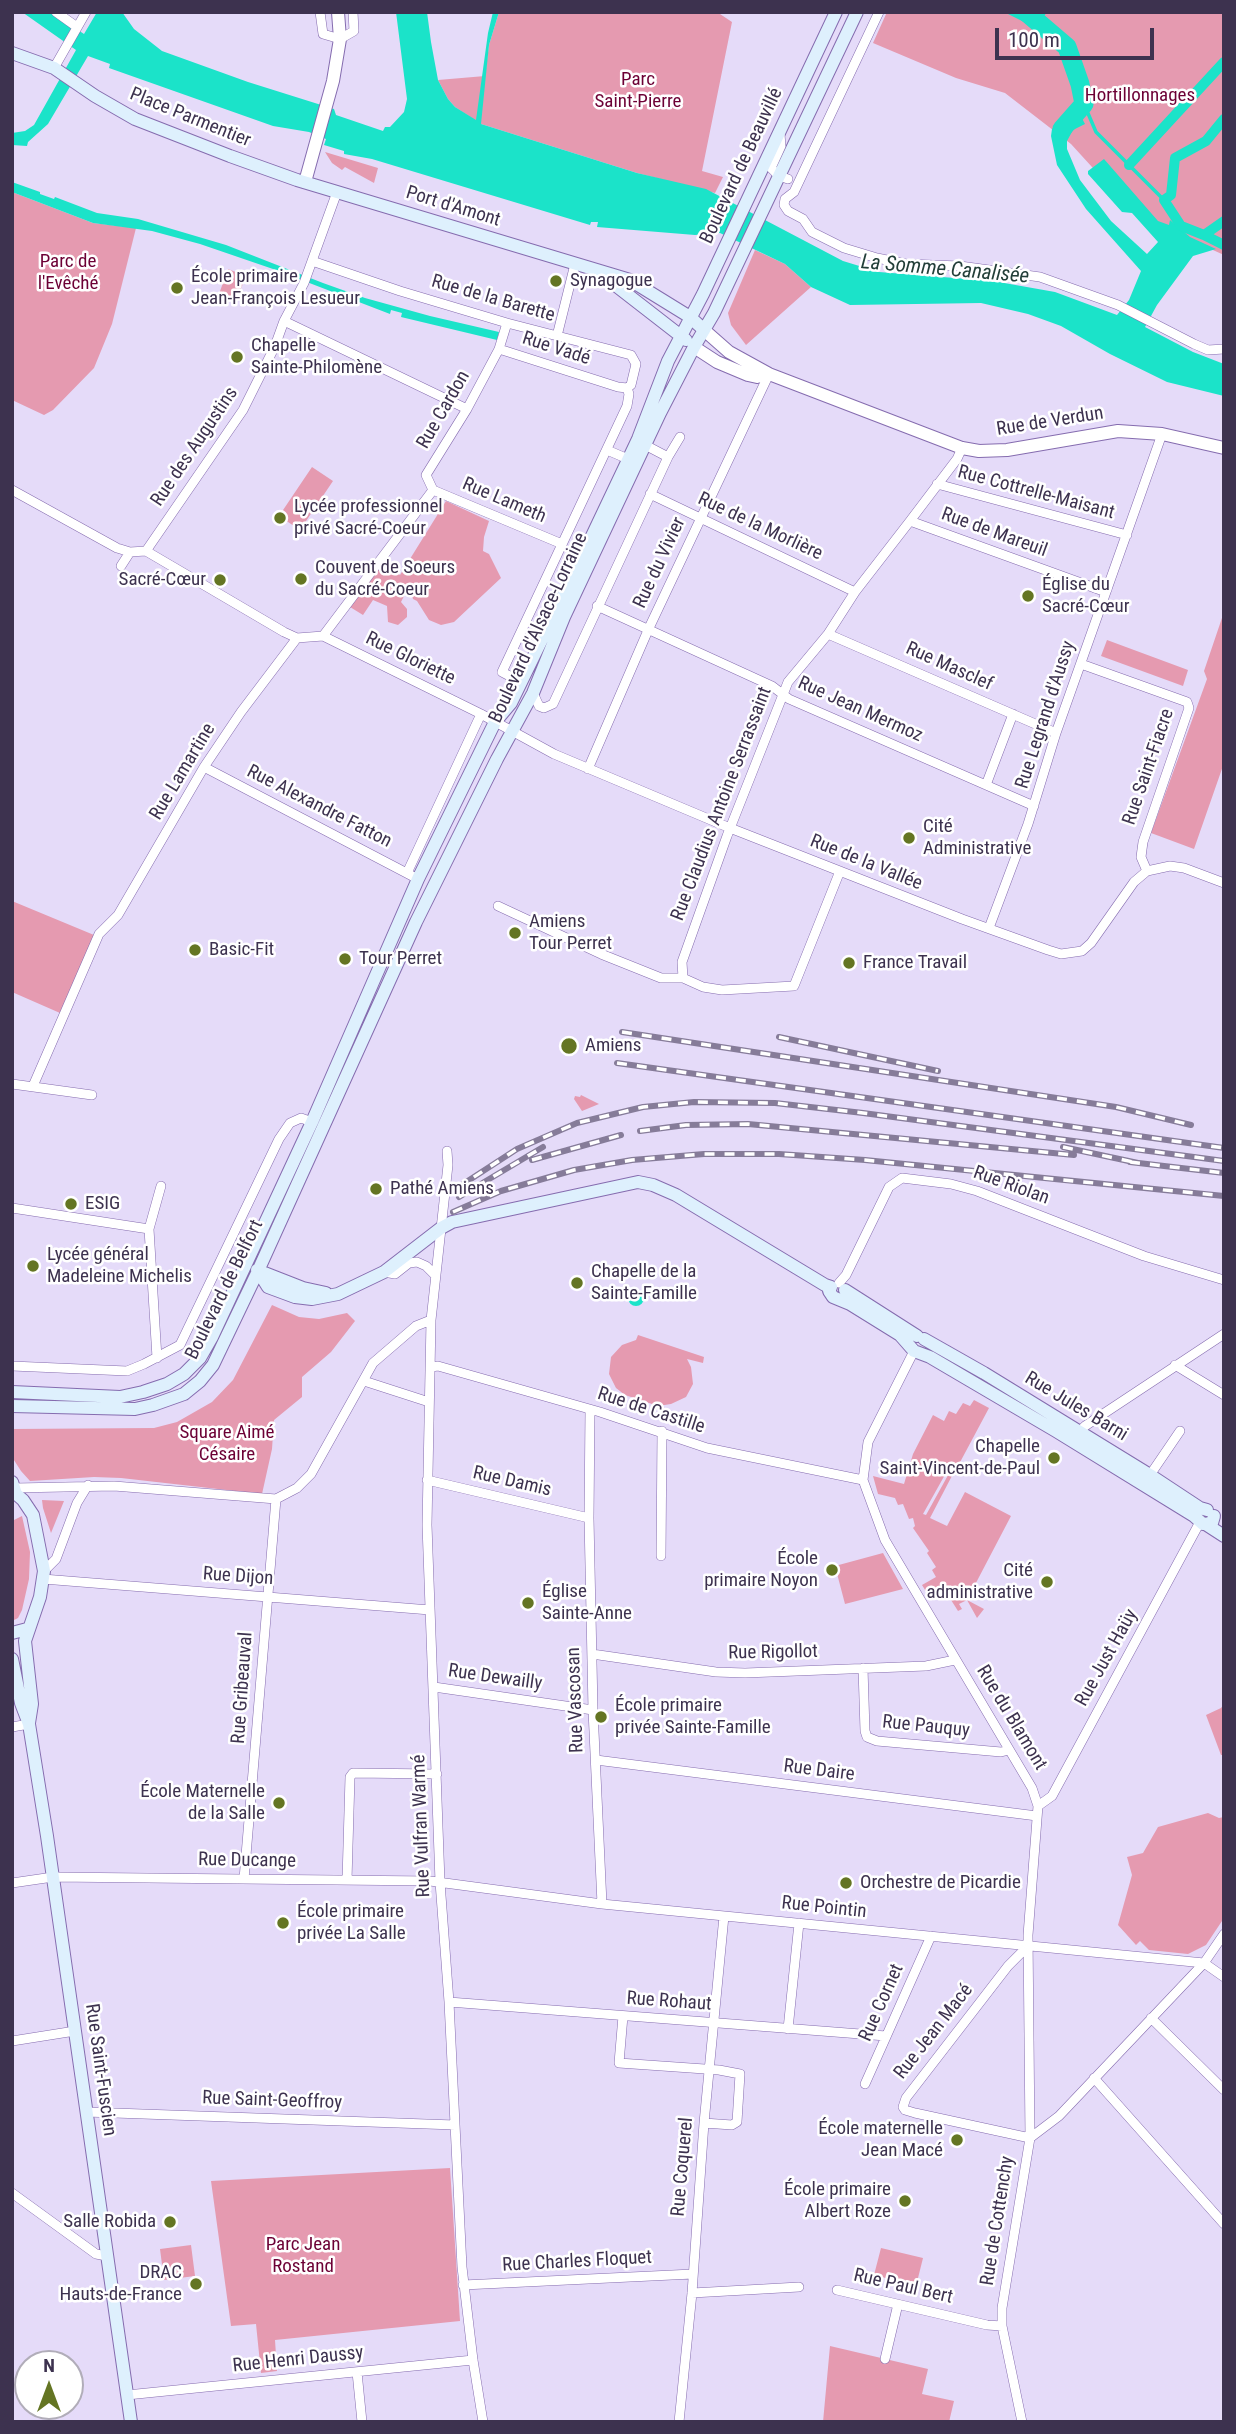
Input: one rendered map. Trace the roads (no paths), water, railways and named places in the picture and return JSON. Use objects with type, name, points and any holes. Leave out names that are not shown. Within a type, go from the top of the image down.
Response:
[{"type":"main road","name":"Boulevard de Beauvillé","points":[[680,335],[727,243],[836,12]]},
{"type":"main road","name":"Boulevard de Beauvillé","points":[[694,347],[715,313],[857,12]]},
{"type":"main road","name":"Place Parmentier","points":[[12,53],[63,74],[114,108],[153,127],[301,181]]},
{"type":"main road","name":"Port d'Amont","points":[[301,181],[631,280],[690,317],[704,330]]},
{"type":"main road","name":"Port d'Amont","points":[[597,271],[694,347]]},
{"type":"main road","name":"Boulevard d'Alsace-Lorraine","points":[[354,1025],[413,876],[495,722],[510,703],[521,682],[628,459],[680,335]]},
{"type":"main road","name":"Boulevard d'Alsace-Lorraine","points":[[363,1037],[422,910],[533,693],[564,617],[694,347]]},
{"type":"main road","name":"Boulevard de Belfort","points":[[12,1392],[120,1397],[167,1384],[184,1374],[200,1358],[245,1264],[307,1120],[354,1025]]},
{"type":"main road","name":"Boulevard de Belfort","points":[[12,1406],[135,1409],[184,1394],[200,1381],[213,1364],[258,1271],[363,1037]]},
{"type":"main road","name":"Rue Jules Barni","points":[[441,1228],[456,1221],[625,1183],[653,1185],[676,1195],[816,1280],[838,1290],[916,1345],[1208,1519]]},
{"type":"main road","points":[[245,1264],[303,1288],[333,1294],[358,1286],[384,1272],[441,1228]]},
{"type":"main road","name":"Rue Jules Barni","points":[[916,1345],[960,1359],[1150,1475],[1200,1508],[1224,1536]]},
{"type":"main road","points":[[14,1492],[33,1515],[44,1575]]},
{"type":"main road","name":"Rue Saint-Fuscien","points":[[29,1724],[32,1704],[25,1641],[44,1575]]},
{"type":"main road","points":[[12,1633],[27,1629]]},
{"type":"main road","name":"Rue Saint-Fuscien","points":[[12,1659],[21,1703],[29,1724],[53,1877],[131,2422]]},
{"type":"street","points":[[56,12],[77,26]]},
{"type":"street","points":[[63,74],[63,52],[86,12]]},
{"type":"street","points":[[320,12],[323,34],[340,38],[354,31],[353,12]]},
{"type":"street","points":[[301,181],[333,81],[340,38],[338,12]]},
{"type":"street","points":[[879,12],[794,192],[785,199],[784,205],[788,211],[803,219],[812,232],[845,248],[906,264],[960,265],[1040,277],[1118,305],[1208,350],[1224,349]]},
{"type":"street","points":[[779,132],[781,146],[771,168],[778,183],[800,178]]},
{"type":"street","name":"Rue des Augustins","points":[[146,551],[243,410],[305,279],[337,192]]},
{"type":"street","name":"Rue de la Barette","points":[[312,261],[507,323],[631,355],[636,364],[631,385],[627,388]]},
{"type":"street","points":[[557,336],[575,264]]},
{"type":"street","points":[[284,321],[467,408]]},
{"type":"street","name":"Rue Vadé","points":[[507,323],[499,349],[627,388]]},
{"type":"street","name":"Rue de Verdun","points":[[704,330],[729,352],[769,374],[962,448],[979,451],[1007,450],[1118,431],[1162,434],[1224,447]]},
{"type":"street","name":"Rue de Verdun","points":[[694,347],[717,362],[748,375],[757,377],[769,374]]},
{"type":"street","name":"Rue Cardon","points":[[433,490],[426,475],[499,349]]},
{"type":"street","name":"Rue du Vivier","points":[[588,769],[649,628],[769,374]]},
{"type":"street","name":"Boulevard d'Alsace-Lorraine","points":[[521,682],[502,672],[627,406],[627,388]]},
{"type":"street","name":"Rue Legrand d'Aussy","points":[[989,928],[1034,806],[1056,733],[1162,434]]},
{"type":"street","name":"Boulevard d'Alsace-Lorraine","points":[[533,693],[539,706],[544,708],[553,704],[650,494],[680,438]]},
{"type":"street","points":[[645,445],[668,457]]},
{"type":"street","name":"Rue Claudius Antoine Serrassaint","points":[[682,978],[682,962],[730,828],[788,682],[828,634],[855,592],[957,459],[962,448]]},
{"type":"street","points":[[607,450],[628,459]]},
{"type":"street","name":"Rue Cottrelle-Maisant","points":[[937,484],[1127,535]]},
{"type":"street","points":[[13,490],[117,548],[130,552],[146,551],[297,638],[323,636],[433,490]]},
{"type":"street","name":"Rue Lameth","points":[[433,490],[562,544]]},
{"type":"street","name":"Rue de la Morlière","points":[[650,494],[855,592]]},
{"type":"street","name":"Rue de Mareuil","points":[[910,521],[1106,592]]},
{"type":"street","points":[[121,566],[130,552]]},
{"type":"street","name":"Rue Jean Mermoz","points":[[597,606],[772,686],[789,699],[1034,806]]},
{"type":"street","name":"Rue Masclef","points":[[828,634],[1056,733]]},
{"type":"street","name":"Rue Gloriette","points":[[323,636],[495,722]]},
{"type":"street","name":"Rue Lamartine","points":[[33,1086],[99,934],[118,915],[204,767],[241,712],[297,638]]},
{"type":"street","name":"Rue Saint-Fiacre","points":[[1080,664],[1187,702],[1189,708],[1143,842],[1142,857],[1147,871]]},
{"type":"street","name":"Boulevard d'Alsace-Lorraine","points":[[413,876],[481,714]]},
{"type":"street","points":[[986,785],[1013,714]]},
{"type":"street","name":"Rue de la Vallée","points":[[495,722],[588,769],[730,828],[1061,954],[1082,951],[1091,943],[1134,881],[1147,871]]},
{"type":"street","name":"Rue Alexandre Fatton","points":[[204,767],[413,876]]},
{"type":"street","points":[[1147,871],[1170,866],[1184,868],[1224,883]]},
{"type":"street","points":[[498,906],[662,978],[682,978],[703,987],[722,990],[794,986],[840,871]]},
{"type":"street","points":[[12,1084],[92,1095]]},
{"type":"street","name":"Boulevard de Belfort","points":[[12,1366],[127,1371],[180,1345],[279,1139],[290,1123],[307,1120]]},
{"type":"street","name":"Rue Vulfran Warmé","points":[[447,1151],[448,1165],[431,1320],[428,1480],[430,1609],[440,1882],[449,2002],[463,2285],[483,2422]]},
{"type":"street","name":"Rue Riolan","points":[[838,1290],[889,1187],[902,1178],[965,1187],[1144,1256],[1224,1280]]},
{"type":"street","points":[[157,1358],[149,1229],[161,1186]]},
{"type":"street","points":[[12,1208],[149,1229]]},
{"type":"street","points":[[384,1272],[395,1274],[409,1263],[417,1262],[435,1275]]},
{"type":"street","points":[[14,1492],[88,1485],[276,1499],[297,1488],[312,1474],[373,1363],[416,1326],[431,1320]]},
{"type":"street","points":[[1079,1432],[1224,1334]]},
{"type":"street","name":"Rue du Blamont","points":[[916,1345],[869,1442],[863,1480],[885,1540],[1032,1788],[1038,1811],[1028,1946],[1030,2138]]},
{"type":"street","points":[[1175,1365],[1224,1395]]},
{"type":"street","name":"Rue de Castille","points":[[430,1367],[438,1366],[590,1410],[708,1448],[863,1480]]},
{"type":"street","points":[[364,1381],[429,1402]]},
{"type":"street","name":"Rue Vascosan","points":[[590,1410],[593,1710],[602,1904]]},
{"type":"street","points":[[661,1556],[662,1431]]},
{"type":"street","points":[[1150,1475],[1180,1431]]},
{"type":"street","name":"Rue Damis","points":[[428,1480],[589,1518]]},
{"type":"street","points":[[44,1575],[56,1559],[88,1485]]},
{"type":"street","name":"Rue Gribeauval","points":[[244,1880],[276,1499]]},
{"type":"street","name":"Rue Just Haüy","points":[[1038,1811],[1052,1796],[1208,1519]]},
{"type":"street","name":"Rue Dijon","points":[[44,1575],[268,1597],[430,1609]]},
{"type":"street","name":"Rue Rigollot","points":[[592,1654],[716,1672],[926,1666],[955,1660]]},
{"type":"street","name":"Rue Pauquy","points":[[863,1668],[867,1737],[877,1741],[1001,1752],[1009,1750]]},
{"type":"street","name":"Rue Dewailly","points":[[434,1687],[593,1710]]},
{"type":"street","points":[[12,1727],[29,1724]]},
{"type":"street","name":"Rue Daire","points":[[596,1760],[1038,1811]]},
{"type":"street","points":[[346,1880],[350,1777],[353,1773],[438,1774]]},
{"type":"street","name":"Rue Ducange","points":[[12,1883],[53,1877],[440,1882]]},
{"type":"street","name":"Rue Pointin","points":[[440,1882],[602,1904],[1204,1963]]},
{"type":"street","name":"Rue Coquerel","points":[[679,2422],[724,1916]]},
{"type":"street","points":[[788,2029],[799,1923]]},
{"type":"street","name":"Rue de Cottenchy","points":[[1022,2422],[1002,2326],[1002,2308],[1030,2138],[1059,2116],[1204,1963],[1224,1934]]},
{"type":"street","name":"Rue Cornet","points":[[865,2084],[931,1936]]},
{"type":"street","name":"Rue Jean Macé","points":[[1028,1946],[1008,1966],[906,2098],[903,2106],[905,2110],[915,2113],[1030,2138]]},
{"type":"street","points":[[1204,1963],[1224,1977]]},
{"type":"street","name":"Rue Rohaut","points":[[449,2002],[886,2036]]},
{"type":"street","points":[[623,2016],[619,2063],[710,2069],[740,2074],[737,2122],[733,2125],[704,2123]]},
{"type":"street","points":[[1151,2018],[1224,2090]]},
{"type":"street","points":[[12,2041],[75,2031]]},
{"type":"street","points":[[1094,2078],[1224,2224]]},
{"type":"street","name":"Rue Saint-Geoffroy","points":[[86,2112],[455,2125]]},
{"type":"street","points":[[12,2193],[96,2254],[107,2256]]},
{"type":"street","name":"Rue Charles Floquet","points":[[463,2285],[693,2274]]},
{"type":"street","points":[[692,2293],[799,2287]]},
{"type":"street","name":"Rue Paul Bert","points":[[837,2290],[987,2325],[1002,2326]]},
{"type":"street","points":[[885,2359],[898,2304]]},
{"type":"street","name":"Rue Henri Daussy","points":[[127,2395],[473,2360]]},
{"type":"street","points":[[357,2372],[362,2422]]},
{"type":"waterway","points":[[1026,12],[1067,47],[1080,84],[1084,104],[1062,129]]},
{"type":"waterway","points":[[1038,21],[1045,12]]},
{"type":"waterway","points":[[1129,165],[1224,62]]},
{"type":"waterway","points":[[1084,104],[1096,132],[1164,200]]},
{"type":"waterway","points":[[1224,119],[1206,141],[1175,158],[1171,195],[1164,200],[1181,226],[1204,235],[1224,221]]},
{"type":"waterway","points":[[1204,235],[1224,245]]},
{"type":"railway","points":[[622,1032],[1116,1107],[1191,1125]]},
{"type":"railway","points":[[779,1037],[938,1071]]},
{"type":"railway","points":[[617,1063],[1224,1148]]},
{"type":"railway","points":[[457,1188],[517,1149],[577,1123],[643,1107],[694,1102],[775,1103],[1224,1161]]},
{"type":"railway","points":[[640,1131],[686,1125],[748,1124],[1074,1155]]},
{"type":"railway","points":[[532,1160],[621,1135]]},
{"type":"railway","points":[[459,1197],[543,1147]]},
{"type":"railway","points":[[1063,1147],[1138,1163]]},
{"type":"railway","points":[[453,1212],[501,1191],[574,1170],[632,1160],[704,1154],[779,1154],[865,1160],[1224,1196]]},
{"type":"railway","points":[[1130,1162],[1224,1173]]},
{"type":"place","name":"Synagogue","points":[[556,281]]},
{"type":"place","name":"École primaire Jean-François Lesueur","points":[[177,288]]},
{"type":"place","name":"Chapelle Sainte-Philomène","points":[[237,357]]},
{"type":"place","name":"Lycée professionnel privé Sacré-Coeur","points":[[280,518]]},
{"type":"place","name":"Couvent de Soeurs du Sacré-Coeur","points":[[301,579]]},
{"type":"place","name":"Sacré-Cœur","points":[[220,580]]},
{"type":"place","name":"Église du Sacré-Cœur","points":[[1028,596]]},
{"type":"place","name":"Cité Administrative","points":[[909,838]]},
{"type":"place","name":"Amiens Tour Perret","points":[[515,933]]},
{"type":"place","name":"Basic-Fit","points":[[195,950]]},
{"type":"place","name":"Tour Perret","points":[[345,959]]},
{"type":"place","name":"France Travail","points":[[849,963]]},
{"type":"place","name":"Amiens","points":[[569,1046]]},
{"type":"place","name":"Pathé Amiens","points":[[376,1189]]},
{"type":"place","name":"ESIG","points":[[71,1204]]},
{"type":"place","name":"Lycée général Madeleine Michelis","points":[[33,1266]]},
{"type":"place","name":"Chapelle de la Sainte-Famille","points":[[577,1283]]},
{"type":"place","name":"Chapelle Saint-Vincent-de-Paul","points":[[1054,1458]]},
{"type":"place","name":"École primaire Noyon","points":[[832,1570]]},
{"type":"place","name":"Cité administrative","points":[[1047,1582]]},
{"type":"place","name":"Église Sainte-Anne","points":[[528,1603]]},
{"type":"place","name":"École primaire privée Sainte-Famille","points":[[601,1717]]},
{"type":"place","name":"École Maternelle de la Salle","points":[[279,1803]]},
{"type":"place","name":"Orchestre de Picardie","points":[[846,1883]]},
{"type":"place","name":"École primaire privée La Salle","points":[[283,1923]]},
{"type":"place","name":"École maternelle Jean Macé","points":[[957,2140]]},
{"type":"place","name":"École primaire Albert Roze","points":[[905,2201]]},
{"type":"place","name":"Salle Robida","points":[[170,2222]]},
{"type":"place","name":"DRAC Hauts-de-France","points":[[196,2284]]},
{"type":"park label","name":"Parc Saint-Pierre","points":[[638,91]]},
{"type":"park label","name":"Hortillonnages","points":[[1140,96]]},
{"type":"park label","name":"Parc de l'Evêché","points":[[68,273]]},
{"type":"park label","name":"Square Aimé Césaire","points":[[227,1444]]},
{"type":"park label","name":"Parc Jean Rostand","points":[[303,2256]]},
{"type":"water label","name":"La Somme Canalisée","points":[[945,270]]}]
